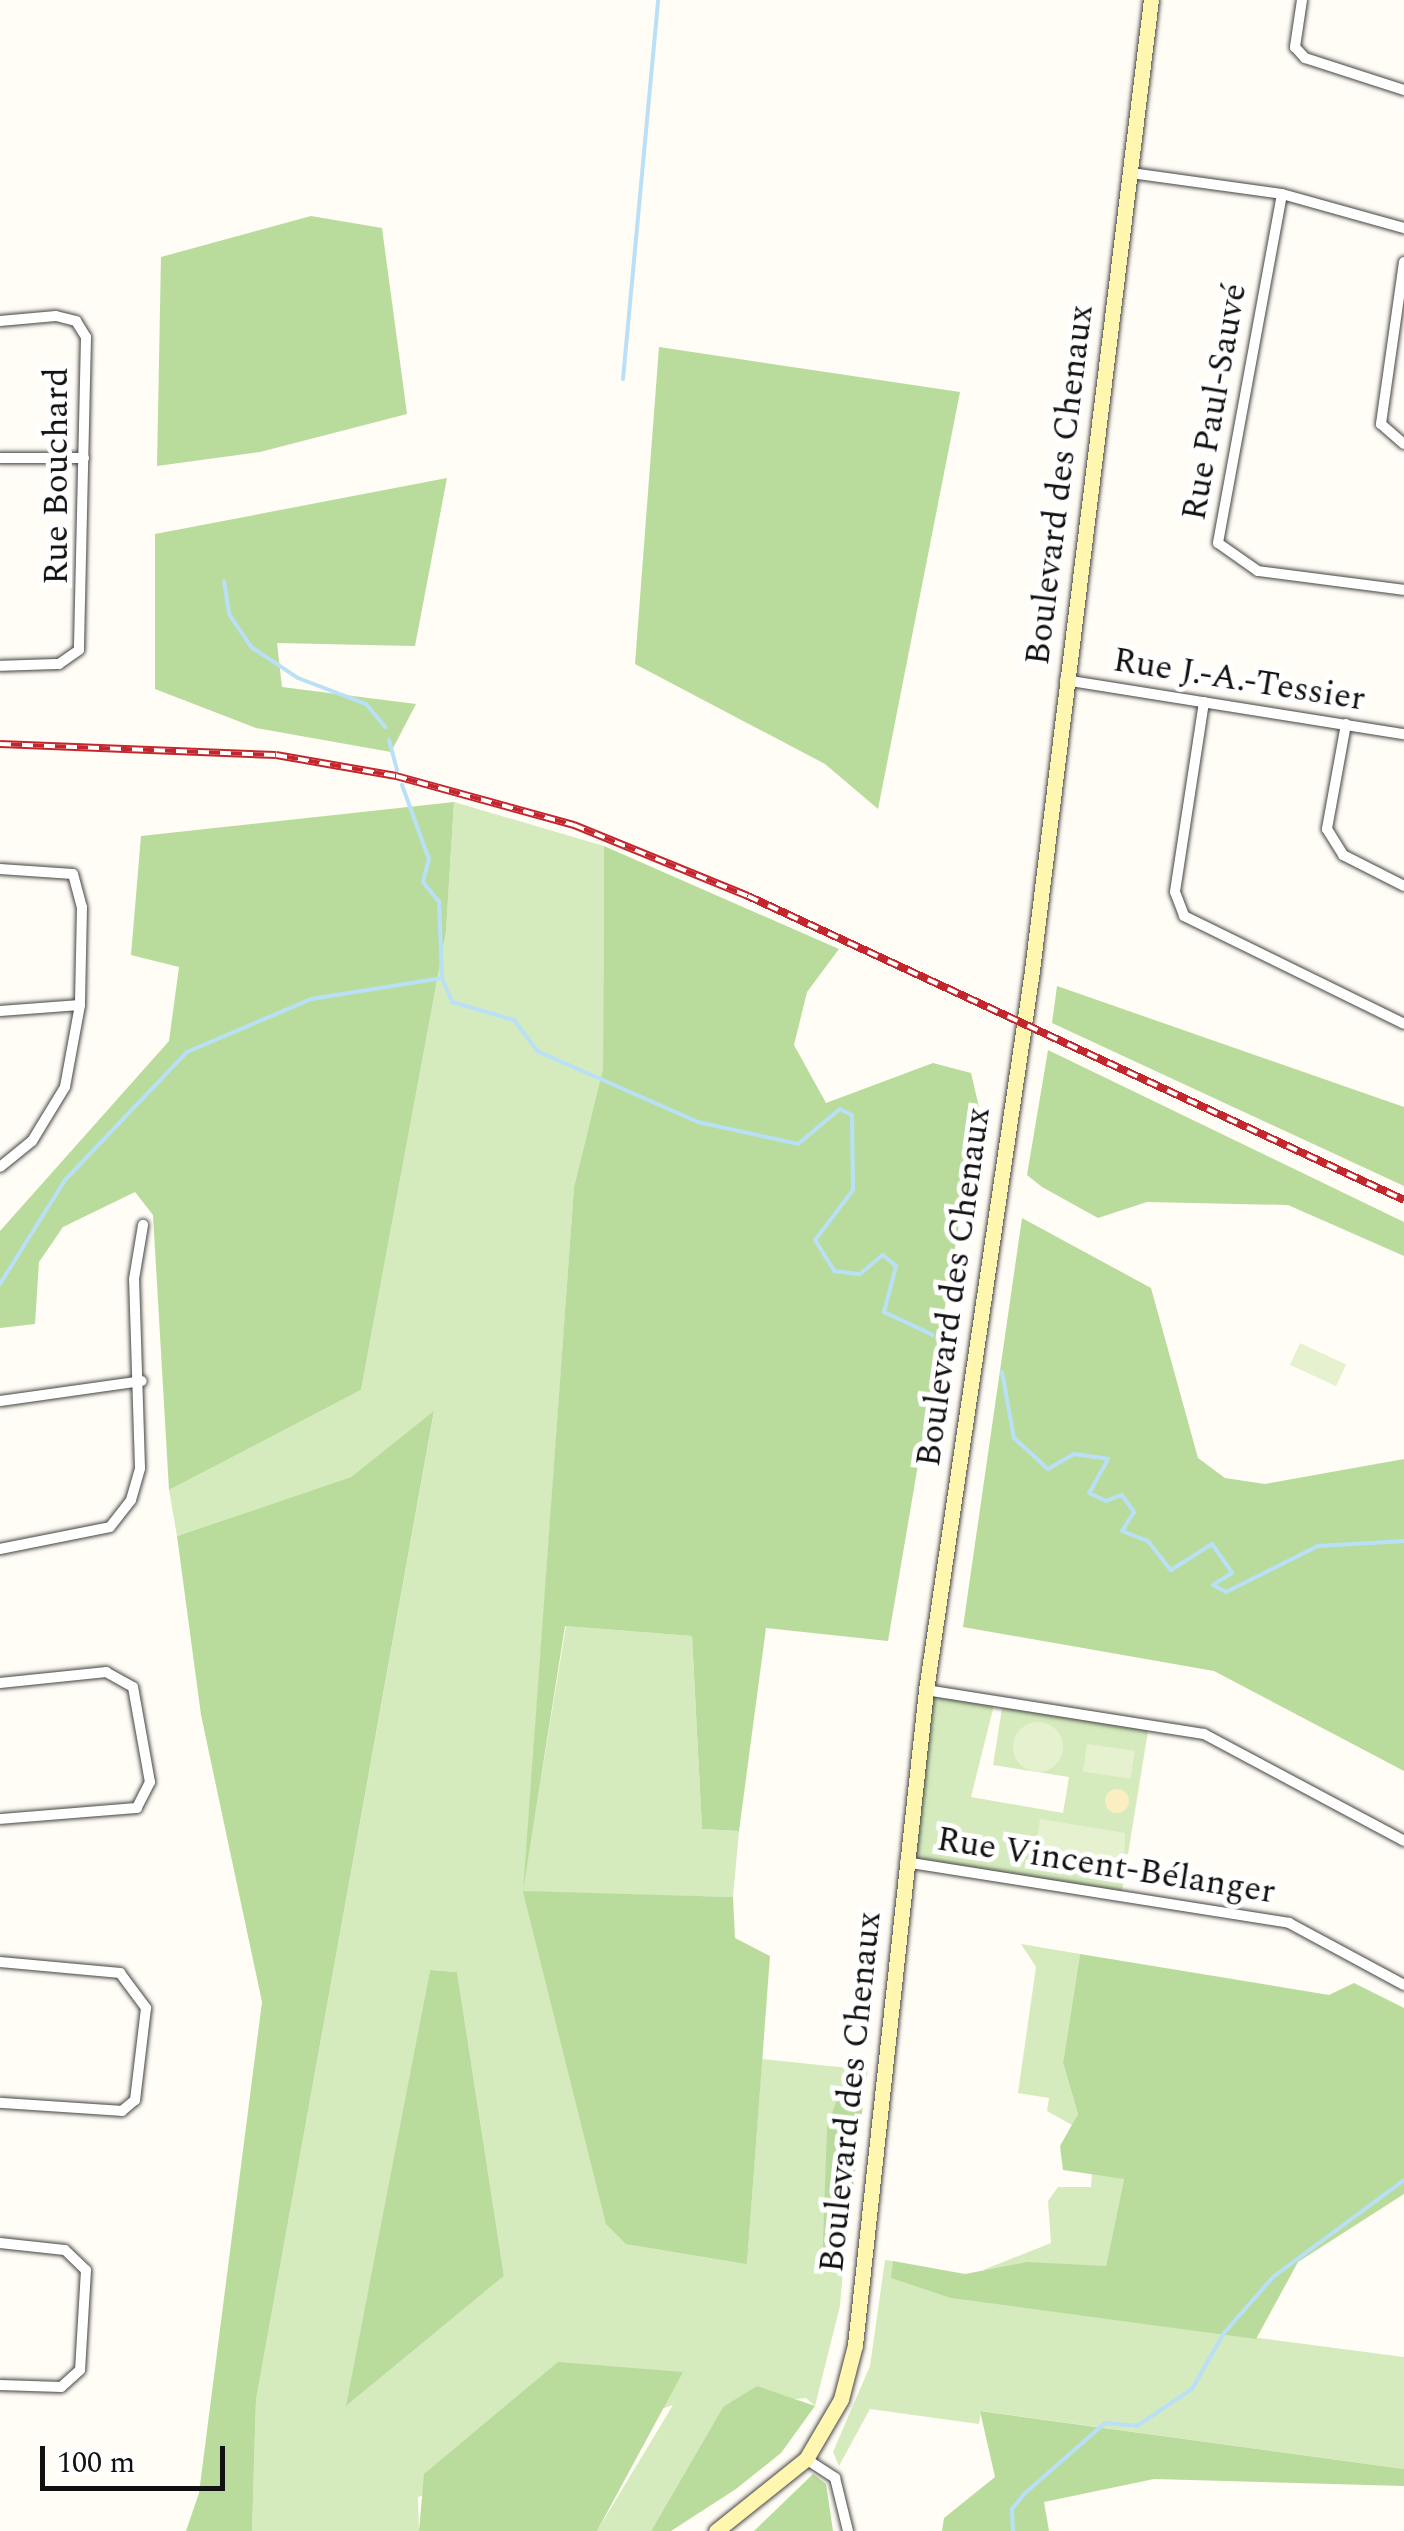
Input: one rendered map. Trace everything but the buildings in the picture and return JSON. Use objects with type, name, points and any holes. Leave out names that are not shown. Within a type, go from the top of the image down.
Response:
[{"type":"main road","name":"Boulevard des Chenaux","points":[[716,2531],[806,2459],[841,2399],[855,2345],[904,1862],[1032,970],[1151,0]]},
{"type":"street","points":[[1302,0],[1295,47],[1305,58],[1404,90]]},
{"type":"street","points":[[1131,173],[1282,194],[1404,228]]},
{"type":"street","name":"Rue Paul-Sauvé","points":[[1282,194],[1218,542],[1258,570],[1404,590]]},
{"type":"street","points":[[1404,262],[1381,424],[1404,444]]},
{"type":"street","name":"Rue Bouchard","points":[[0,321],[76,322],[86,338],[79,650],[59,664],[0,666]]},
{"type":"street","points":[[0,458],[84,458]]},
{"type":"street","name":"Rue J.-A.-Tessier","points":[[1065,680],[1404,734]]},
{"type":"street","points":[[1204,702],[1175,892],[1184,916],[1202,933],[1404,1024]]},
{"type":"street","points":[[1346,724],[1326,830],[1343,854],[1404,886]]},
{"type":"street","points":[[0,869],[74,874],[80,1005],[64,1087],[32,1140],[0,1167]]},
{"type":"street","points":[[0,1011],[80,1005]]},
{"type":"street","points":[[0,1550],[110,1527],[140,1468],[142,1381],[134,1280],[142,1225]]},
{"type":"street","points":[[0,1401],[142,1381]]},
{"type":"street","points":[[0,1683],[106,1672],[133,1687],[150,1782],[136,1808],[0,1820]]},
{"type":"street","points":[[926,1690],[1204,1734],[1404,1841]]},
{"type":"street","name":"Rue Vincent-Bélanger","points":[[904,1862],[1288,1923],[1404,1985]]},
{"type":"street","points":[[0,1962],[120,1973],[146,2008],[135,2100],[122,2111],[0,2103]]},
{"type":"street","points":[[0,2244],[64,2250],[86,2270],[80,2370],[61,2387],[0,2385]]},
{"type":"street","points":[[806,2459],[835,2478],[848,2531]]},
{"type":"green space","points":[[311,216],[382,228],[407,414],[260,452],[157,466],[161,257]]},
{"type":"green space","points":[[659,347],[960,392],[878,809],[825,764],[635,664]]},
{"type":"green space","points":[[447,478],[415,646],[277,643],[282,687],[416,704],[391,752],[256,728],[155,689],[155,534]]},
{"type":"green space","points":[[454,802],[604,846],[603,1070],[574,1187],[525,1875],[566,1626],[692,1636],[702,1829],[739,1831],[733,1897],[524,1892],[747,2264],[762,2059],[868,2070],[865,2088],[852,2090],[822,2270],[843,2271],[840,2306],[815,2406],[806,2398],[723,2407],[651,2531],[597,2531],[673,2405],[418,2497],[419,2531],[252,2531],[256,2400],[434,1412],[351,1477],[177,1536],[169,1490],[361,1390],[446,932]],"holes":[[[430,1970],[457,1972],[504,2276],[347,2405]]]},
{"type":"green space","points":[[454,802],[446,932],[361,1390],[169,1490],[153,1215],[135,1192],[63,1227],[39,1262],[35,1324],[0,1328],[0,1231],[169,1041],[179,967],[131,955],[141,836]]},
{"type":"green space","points":[[604,846],[839,949],[807,992],[794,1045],[826,1103],[933,1063],[971,1073],[979,1107],[888,1641],[766,1628],[739,1831],[702,1829],[692,1636],[565,1626],[523,1890],[574,1187],[603,1069]]},
{"type":"green space","points":[[1057,986],[1404,1107],[1404,1186],[1052,1023]]},
{"type":"green space","points":[[1048,1050],[1404,1222],[1404,1256],[1288,1205],[1147,1202],[1098,1218],[1042,1187],[1027,1175]]},
{"type":"green space","points":[[1022,1218],[1151,1288],[1198,1458],[1225,1478],[1265,1484],[1404,1459],[1404,1771],[1214,1671],[963,1627]]},
{"type":"green space","points":[[1300,1343],[1346,1365],[1336,1386],[1290,1365]]},
{"type":"green space","points":[[434,1411],[256,2400],[252,2531],[186,2531],[199,2493],[262,2002],[201,1715],[177,1536],[351,1477]]},
{"type":"green space","points":[[926,1690],[995,1701],[971,1797],[1063,1813],[1069,1777],[993,1765],[1003,1702],[1149,1725],[1121,1897],[905,1862]]},
{"type":"green space","points":[[1038,1722],[1056,1729],[1063,1747],[1056,1765],[1038,1772],[1020,1765],[1013,1747],[1020,1729]]},
{"type":"green space","points":[[1087,1744],[1135,1751],[1131,1778],[1083,1772]]},
{"type":"green space","points":[[1040,1819],[1125,1833],[1124,1866],[1034,1858]]},
{"type":"green space","points":[[523,1891],[733,1897],[735,1938],[770,1956],[747,2264],[626,2244],[606,2224]]},
{"type":"green space","points":[[1021,1944],[1080,1954],[1063,2063],[1078,2114],[1072,2125],[1047,2111],[1049,2098],[1018,2093],[1036,1967]]},
{"type":"green space","points":[[1080,1954],[1329,1995],[1354,1983],[1404,2008],[1404,2194],[1298,2262],[1256,2339],[950,2298],[891,2278],[893,2261],[965,2274],[1027,2262],[1106,2266],[1124,2179],[1063,2170],[1060,2146],[1078,2114],[1063,2063]]},
{"type":"green space","points":[[430,1970],[457,1972],[504,2276],[346,2406]]},
{"type":"green space","points":[[865,2088],[843,2271],[822,2271],[827,2128],[836,2102]]},
{"type":"green space","points":[[1092,2172],[1124,2179],[1106,2266],[983,2270],[1051,2243],[1048,2201],[1058,2187],[1091,2187]]},
{"type":"green space","points":[[885,2260],[893,2261],[892,2278],[950,2298],[1404,2357],[1404,2469],[981,2411],[979,2424],[870,2409],[839,2466],[833,2452],[870,2366]]},
{"type":"green space","points":[[558,2362],[683,2372],[597,2531],[419,2531],[424,2474]]},
{"type":"green space","points":[[757,2386],[815,2406],[781,2453],[736,2489],[671,2531],[651,2531],[723,2407]]},
{"type":"green space","points":[[980,2411],[1404,2469],[1404,2486],[1154,2479],[1044,2502],[1049,2531],[942,2531],[944,2518],[995,2477]]},
{"type":"green space","points":[[813,2474],[826,2484],[833,2531],[754,2531]]},
{"type":"sand","points":[[1117,1789],[1126,1792],[1126,1810],[1117,1813],[1108,1810],[1105,1801],[1108,1792]]},
{"type":"waterway","points":[[623,379],[658,0]]},
{"type":"waterway","points":[[224,581],[229,614],[251,647],[298,678],[366,704],[385,727]]},
{"type":"waterway","points":[[389,740],[397,770]]},
{"type":"waterway","points":[[402,785],[429,859],[423,882],[439,902],[442,978]]},
{"type":"waterway","points":[[0,1284],[65,1180],[187,1052],[311,999],[442,978],[452,1002],[514,1020],[537,1051],[698,1122],[798,1144],[840,1109],[852,1115],[853,1190],[815,1240],[834,1271],[860,1274],[883,1255],[896,1266],[884,1312],[933,1335]]},
{"type":"waterway","points":[[1002,1372],[1014,1438],[1048,1469],[1074,1454],[1108,1459],[1089,1493],[1106,1501],[1122,1495],[1134,1512],[1122,1531],[1148,1541],[1171,1570],[1212,1544],[1232,1573],[1213,1585],[1226,1592],[1318,1546],[1404,1541]]},
{"type":"waterway","points":[[1013,2531],[1012,2509],[1024,2494],[1105,2423],[1137,2426],[1192,2389],[1224,2333],[1273,2277],[1404,2180]]},
{"type":"railway","points":[[0,744],[276,755],[396,776],[574,825],[748,896],[1404,1200]]}]
